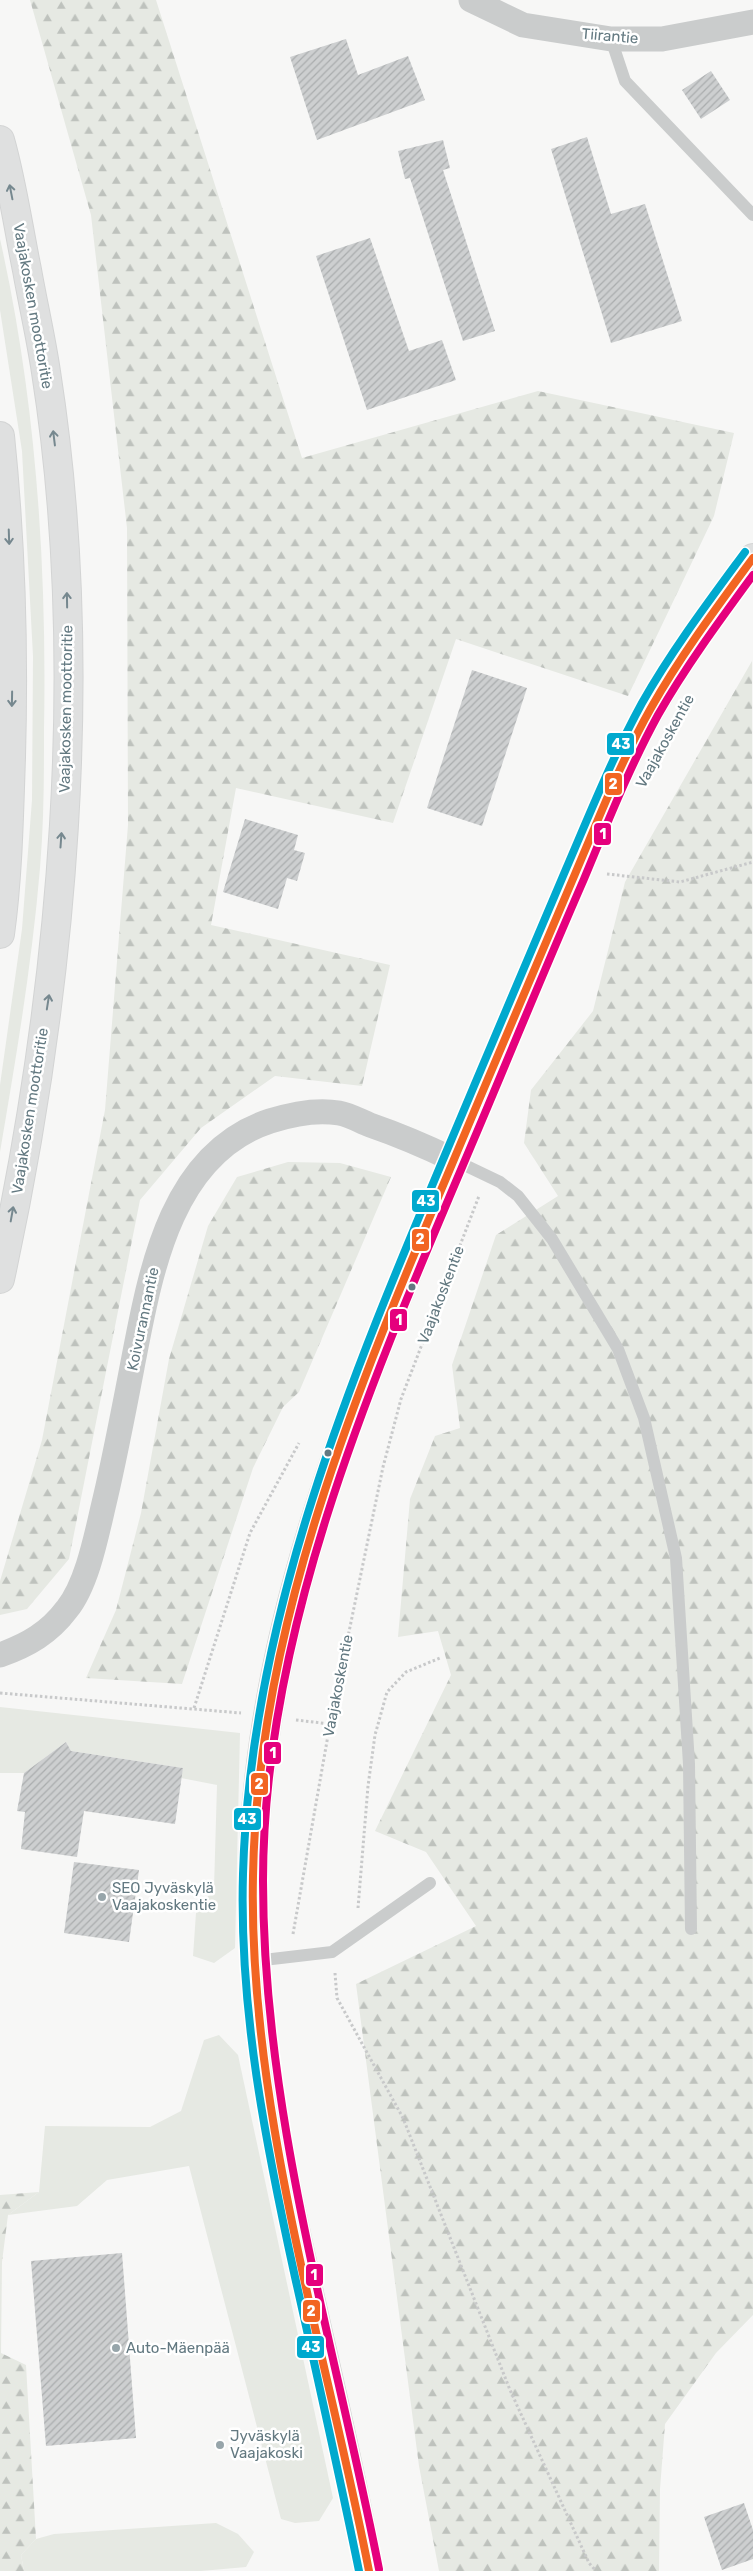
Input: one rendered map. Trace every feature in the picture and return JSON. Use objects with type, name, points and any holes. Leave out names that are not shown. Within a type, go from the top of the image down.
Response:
[{"type":"main road","name":"Vaajakosken moottoritie","points":[[0,140],[46,371],[58,469],[67,591],[68,712],[65,788],[51,978],[31,1115],[0,1279]]},
{"type":"main road","points":[[0,436],[9,521],[14,653],[10,797],[0,934]]},
{"type":"main road","name":"Vaajakoskentie","points":[[369,2571],[288,2192],[262,2042],[255,1961],[253,1877],[257,1796],[265,1728],[281,1645],[301,1562],[338,1451],[454,1160],[590,838],[647,715],[679,660],[753,558]]},
{"type":"street","name":"Tiirantie","points":[[471,0],[522,25],[612,39],[662,39],[753,22]]},
{"type":"street","name":"Koivurannantie","points":[[0,1655],[25,1645],[48,1631],[69,1608],[83,1577],[110,1477],[149,1280],[165,1233],[183,1194],[204,1167],[226,1144],[254,1126],[305,1112],[339,1113],[399,1135],[454,1160]]},
{"type":"lane","points":[[612,39],[625,81],[753,215]]},
{"type":"lane","points":[[454,1160],[500,1182],[518,1196],[552,1239],[618,1349],[644,1418],[676,1568],[689,1764],[691,1929]]},
{"type":"lane","points":[[255,1961],[332,1952],[430,1883]]},
{"type":"path","points":[[599,873],[680,882],[753,862]]},
{"type":"path","name":"Vaajakoskentie","points":[[289,1958],[330,1724],[383,1467],[401,1399],[486,1175]]},
{"type":"path","points":[[194,1708],[250,1533],[299,1443]]},
{"type":"path","points":[[355,1936],[368,1786],[376,1735],[387,1692],[406,1672],[440,1658]]},
{"type":"path","points":[[0,1693],[243,1713]]},
{"type":"path","points":[[291,1720],[330,1724]]},
{"type":"path","points":[[332,1952],[337,1998],[403,2118],[510,2390],[589,2562],[596,2571]]},
{"type":"green space","points":[[30,0],[156,0],[302,458],[538,391],[734,433],[714,516],[628,696],[456,639],[393,823],[236,788],[211,925],[390,965],[362,1086],[275,1076],[201,1128],[140,1200],[69,1559],[27,1609],[0,1615],[0,1581],[42,1440],[105,1110],[128,825],[127,528],[91,215]]},
{"type":"green space","points":[[0,239],[22,360],[31,421],[37,483],[43,607],[44,799],[37,904],[18,1046],[0,1152],[0,1085],[22,929],[32,800],[33,656],[22,451],[0,310]]},
{"type":"green space","points":[[752,661],[753,2315],[716,2353],[665,2424],[660,2489],[659,2571],[439,2571],[419,2466],[356,1984],[476,1926],[426,1852],[375,1831],[451,1675],[438,1631],[398,1637],[410,1499],[435,1436],[460,1428],[452,1365],[496,1235],[558,1196],[524,1143],[531,1090],[593,1011],[625,882]]},
{"type":"green space","points":[[288,1162],[340,1163],[391,1177],[299,1392],[283,1407],[253,1468],[182,1684],[86,1678],[116,1610],[141,1513],[169,1359],[208,1226],[237,1177]]},
{"type":"green space","points":[[0,1707],[240,1733],[235,1948],[214,1963],[193,1956],[196,1913],[214,1888],[217,1785],[181,1778],[183,1768],[71,1751],[66,1742],[24,1773],[0,1773]]},
{"type":"green space","points":[[219,2035],[238,2055],[333,2498],[319,2521],[295,2523],[281,2519],[189,2166],[107,2180],[77,2206],[8,2215],[39,2192],[45,2126],[150,2127],[181,2111],[204,2040]]},
{"type":"green space","points":[[39,2192],[8,2215],[2,2262],[1,2353],[26,2365],[36,2539],[21,2555],[24,2571],[0,2571],[0,2195]]},
{"type":"green space","points":[[216,2523],[238,2534],[254,2552],[246,2567],[201,2571],[24,2571],[21,2555],[36,2539],[54,2534]]},
{"type":"building","points":[[346,39],[358,75],[408,56],[425,100],[317,140],[290,57]]},
{"type":"building","points":[[711,71],[730,100],[701,119],[682,90]]},
{"type":"building","points":[[587,137],[611,214],[645,204],[682,321],[611,343],[551,149]]},
{"type":"building","points":[[443,140],[450,168],[443,170],[495,331],[463,341],[410,178],[405,179],[398,151]]},
{"type":"building","points":[[370,238],[409,351],[442,340],[456,380],[367,410],[316,256]]},
{"type":"building","points":[[472,670],[527,688],[482,826],[427,808]]},
{"type":"building","points":[[245,819],[298,835],[294,850],[305,853],[297,881],[287,878],[278,909],[223,892]]},
{"type":"building","points":[[66,1742],[71,1751],[183,1768],[175,1824],[84,1811],[77,1857],[21,1849],[25,1812],[17,1811],[24,1773]]},
{"type":"building","points":[[74,1862],[139,1870],[129,1942],[64,1933]]},
{"type":"building","points":[[122,2253],[136,2438],[46,2446],[31,2261]]},
{"type":"building","points":[[744,2503],[753,2530],[753,2559],[722,2570],[704,2517]]},
{"type":"transit line","name":"43","points":[[359,2571],[284,2227],[265,2127],[250,2026],[245,1976],[243,1874],[251,1770],[268,1669],[292,1569],[322,1470],[356,1373],[434,1181],[584,827],[642,703],[678,645],[745,552]]},
{"type":"transit line","name":"2","points":[[369,2571],[293,2225],[276,2138],[263,2050],[255,1963],[253,1876],[260,1774],[276,1674],[299,1575],[329,1478],[363,1382],[440,1193],[602,811],[620,769],[651,708],[700,632],[753,558]]},
{"type":"transit line","name":"1","points":[[379,2569],[304,2227],[275,2055],[266,1968],[263,1881],[269,1779],[284,1678],[309,1577],[339,1478],[375,1379],[538,986],[637,755],[680,679],[753,575]]},
{"type":"place","name":"SEO Jyväskylä Vaajakoskentie","points":[[102,1897]]},
{"type":"place","name":"Auto-Mäenpää","points":[[116,2348]]},
{"type":"place","name":"Jyväskylä Vaajakoski","points":[[220,2445]]}]
